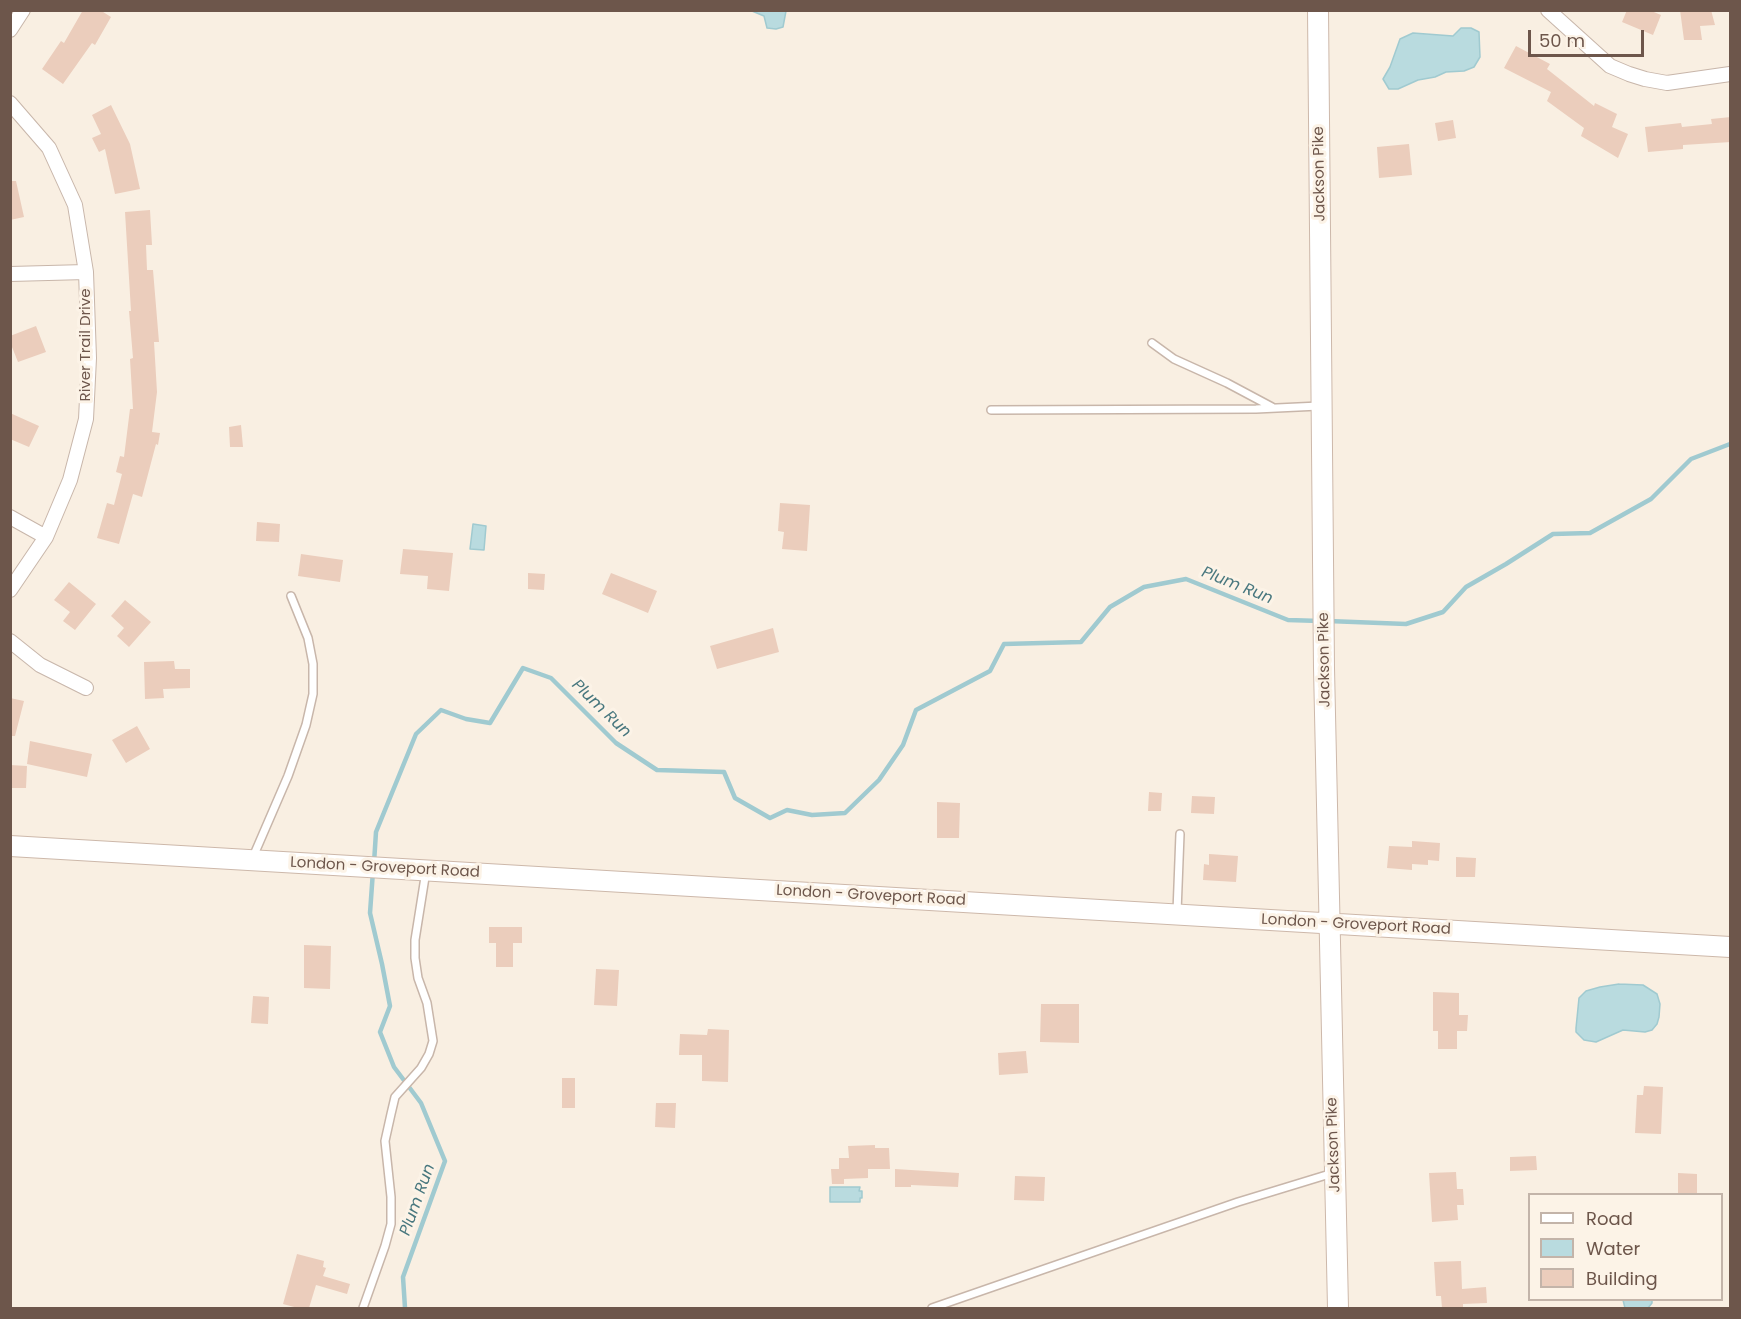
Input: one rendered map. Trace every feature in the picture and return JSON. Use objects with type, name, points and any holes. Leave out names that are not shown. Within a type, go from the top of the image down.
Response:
[{"type":"main road","name":"Jackson Pike","points":[[1318,10],[1324,668],[1338,1308]]},
{"type":"main road","name":"London - Groveport Road","points":[[10,846],[1731,947]]},
{"type":"street","points":[[10,30],[23,10]]},
{"type":"street","points":[[1548,10],[1610,66],[1629,74],[1667,83],[1731,75]]},
{"type":"street","name":"River Trail Drive","points":[[10,104],[49,148],[75,205],[86,272],[89,358],[86,419],[70,480],[46,537],[10,590]]},
{"type":"street","points":[[10,274],[86,272]]},
{"type":"street","points":[[10,517],[46,537]]},
{"type":"street","points":[[10,641],[40,665],[86,688]]},
{"type":"lane","points":[[1152,343],[1174,359],[1274,408]]},
{"type":"lane","points":[[991,410],[1321,406]]},
{"type":"lane","points":[[252,860],[292,766],[306,725],[313,694],[314,664],[308,638],[291,596]]},
{"type":"lane","points":[[1177,914],[1180,834]]},
{"type":"lane","points":[[363,1308],[385,1246],[390,1224],[391,1197],[385,1141],[395,1097],[416,1074],[429,1054],[433,1041],[427,1003],[418,978],[415,958],[420,869]]},
{"type":"lane","points":[[932,1308],[1238,1202],[1335,1172]]},
{"type":"water","points":[[752,11],[786,11],[783,27],[767,28],[764,16]]},
{"type":"water","points":[[1461,28],[1471,28],[1479,32],[1480,57],[1474,67],[1418,80],[1398,89],[1389,89],[1383,79],[1400,39],[1413,33],[1453,36]]},
{"type":"water","points":[[473,524],[486,526],[484,550],[470,549]]},
{"type":"water","points":[[1619,984],[1643,985],[1657,994],[1660,1004],[1657,1024],[1652,1030],[1645,1032],[1623,1030],[1596,1042],[1584,1040],[1576,1032],[1579,998],[1586,991]]},
{"type":"water","points":[[830,1187],[860,1187],[862,1198],[860,1202],[830,1202]]},
{"type":"water","points":[[1623,1301],[1652,1301],[1648,1308],[1625,1308]]},
{"type":"building","points":[[83,10],[100,10],[111,17],[95,45],[92,43],[63,84],[42,69],[61,41],[64,43]]},
{"type":"building","points":[[1627,10],[1649,10],[1661,15],[1653,35],[1622,22]]},
{"type":"building","points":[[1680,10],[1711,10],[1715,25],[1700,26],[1702,40],[1684,40]]},
{"type":"building","points":[[1516,46],[1550,64],[1547,69],[1594,106],[1595,103],[1617,114],[1612,127],[1628,134],[1618,158],[1581,136],[1584,128],[1547,101],[1551,92],[1504,68]]},
{"type":"building","points":[[111,105],[130,144],[140,189],[115,194],[105,149],[99,152],[92,138],[101,134],[92,115]]},
{"type":"building","points":[[1731,117],[1731,142],[1683,145],[1683,149],[1648,152],[1645,127],[1681,123],[1682,127],[1712,124],[1711,119]]},
{"type":"building","points":[[1453,120],[1456,138],[1438,141],[1435,123]]},
{"type":"building","points":[[1409,144],[1412,175],[1379,178],[1377,147]]},
{"type":"building","points":[[10,181],[16,181],[24,217],[10,220]]},
{"type":"building","points":[[150,210],[152,245],[146,245],[147,270],[153,270],[159,342],[154,342],[157,392],[152,432],[160,433],[142,497],[133,494],[119,544],[97,538],[107,503],[114,505],[122,474],[116,472],[120,456],[124,457],[130,409],[133,409],[130,359],[133,358],[125,212]]},
{"type":"building","points":[[36,326],[46,352],[18,362],[10,336]]},
{"type":"building","points":[[10,413],[39,426],[29,447],[10,439]]},
{"type":"building","points":[[241,425],[243,447],[230,447],[229,427]]},
{"type":"building","points":[[780,503],[810,505],[807,551],[782,549],[784,532],[778,531]]},
{"type":"building","points":[[257,522],[280,524],[279,542],[256,541]]},
{"type":"building","points":[[403,549],[453,553],[449,591],[427,589],[428,576],[400,574]]},
{"type":"building","points":[[301,554],[343,560],[340,582],[298,576]]},
{"type":"building","points":[[528,573],[545,574],[544,590],[528,589]]},
{"type":"building","points":[[611,573],[657,591],[648,613],[602,594]]},
{"type":"building","points":[[69,582],[96,604],[75,630],[63,621],[70,612],[54,600]]},
{"type":"building","points":[[125,600],[151,622],[129,647],[117,636],[124,628],[111,616]]},
{"type":"building","points":[[773,628],[779,652],[717,669],[710,646]]},
{"type":"building","points":[[174,661],[175,669],[190,669],[190,688],[163,689],[164,698],[145,699],[144,662]]},
{"type":"building","points":[[10,698],[24,701],[15,736],[10,736]]},
{"type":"building","points":[[137,726],[150,749],[126,763],[112,740]]},
{"type":"building","points":[[30,741],[92,754],[87,777],[27,764]]},
{"type":"building","points":[[10,765],[27,766],[26,788],[10,788]]},
{"type":"building","points":[[1149,792],[1162,793],[1161,811],[1148,811]]},
{"type":"building","points":[[1192,796],[1215,797],[1214,814],[1191,813]]},
{"type":"building","points":[[937,802],[960,803],[959,838],[937,838]]},
{"type":"building","points":[[1412,841],[1440,843],[1439,861],[1428,860],[1428,865],[1412,864],[1412,870],[1387,868],[1389,846],[1412,847]]},
{"type":"building","points":[[1209,854],[1238,856],[1236,882],[1203,880],[1204,864],[1209,865]]},
{"type":"building","points":[[1456,857],[1476,858],[1475,877],[1456,877]]},
{"type":"building","points":[[489,927],[522,927],[522,943],[513,943],[513,967],[496,967],[496,943],[489,943]]},
{"type":"building","points":[[304,945],[331,946],[330,989],[304,988]]},
{"type":"building","points":[[596,969],[619,970],[617,1006],[594,1005]]},
{"type":"building","points":[[1433,992],[1459,993],[1459,1015],[1468,1015],[1467,1031],[1457,1031],[1457,1049],[1438,1049],[1438,1031],[1433,1031]]},
{"type":"building","points":[[253,996],[269,997],[268,1024],[251,1023]]},
{"type":"building","points":[[1041,1004],[1079,1004],[1079,1043],[1040,1042]]},
{"type":"building","points":[[708,1029],[729,1030],[728,1082],[702,1081],[702,1055],[679,1055],[680,1034],[707,1035]]},
{"type":"building","points":[[1026,1051],[1028,1073],[999,1075],[998,1053]]},
{"type":"building","points":[[562,1078],[575,1078],[575,1108],[562,1108]]},
{"type":"building","points":[[1644,1086],[1663,1087],[1661,1134],[1635,1133],[1637,1095],[1643,1095]]},
{"type":"building","points":[[656,1103],[676,1103],[675,1128],[655,1127]]},
{"type":"building","points":[[875,1145],[875,1148],[889,1148],[890,1169],[868,1169],[868,1178],[844,1179],[844,1184],[832,1184],[831,1169],[839,1169],[839,1158],[849,1158],[848,1146]]},
{"type":"building","points":[[1536,1156],[1537,1170],[1510,1171],[1510,1157]]},
{"type":"building","points":[[895,1169],[959,1173],[958,1187],[911,1185],[911,1187],[895,1187]]},
{"type":"building","points":[[1456,1172],[1457,1189],[1463,1189],[1464,1205],[1457,1205],[1458,1220],[1432,1222],[1429,1173]]},
{"type":"building","points":[[1678,1173],[1697,1174],[1697,1193],[1678,1193]]},
{"type":"building","points":[[1015,1176],[1045,1177],[1044,1201],[1014,1200]]},
{"type":"building","points":[[297,1254],[324,1261],[323,1267],[326,1268],[323,1276],[350,1284],[347,1294],[316,1285],[309,1308],[283,1304]]},
{"type":"building","points":[[1461,1261],[1462,1289],[1486,1287],[1487,1303],[1463,1304],[1463,1308],[1442,1308],[1441,1296],[1436,1296],[1434,1262]]},
{"type":"waterway","name":"Plum Run","points":[[1328,621],[1406,624],[1443,612],[1466,587],[1553,534],[1590,533],[1651,499],[1691,459],[1730,444]]},
{"type":"waterway","name":"Plum Run","points":[[374,863],[376,832],[416,734],[441,710],[466,719],[490,723],[523,668],[551,678],[616,743],[657,770],[724,772],[735,798],[770,818],[787,810],[812,815],[845,813],[879,780],[903,745],[916,710],[990,671],[1004,644],[1081,642],[1110,607],[1144,587],[1186,579],[1288,620],[1320,621]]},
{"type":"waterway","name":"Plum Run","points":[[373,871],[370,913],[390,1006],[380,1032],[394,1067],[421,1103],[445,1161],[403,1277],[405,1308]]}]
